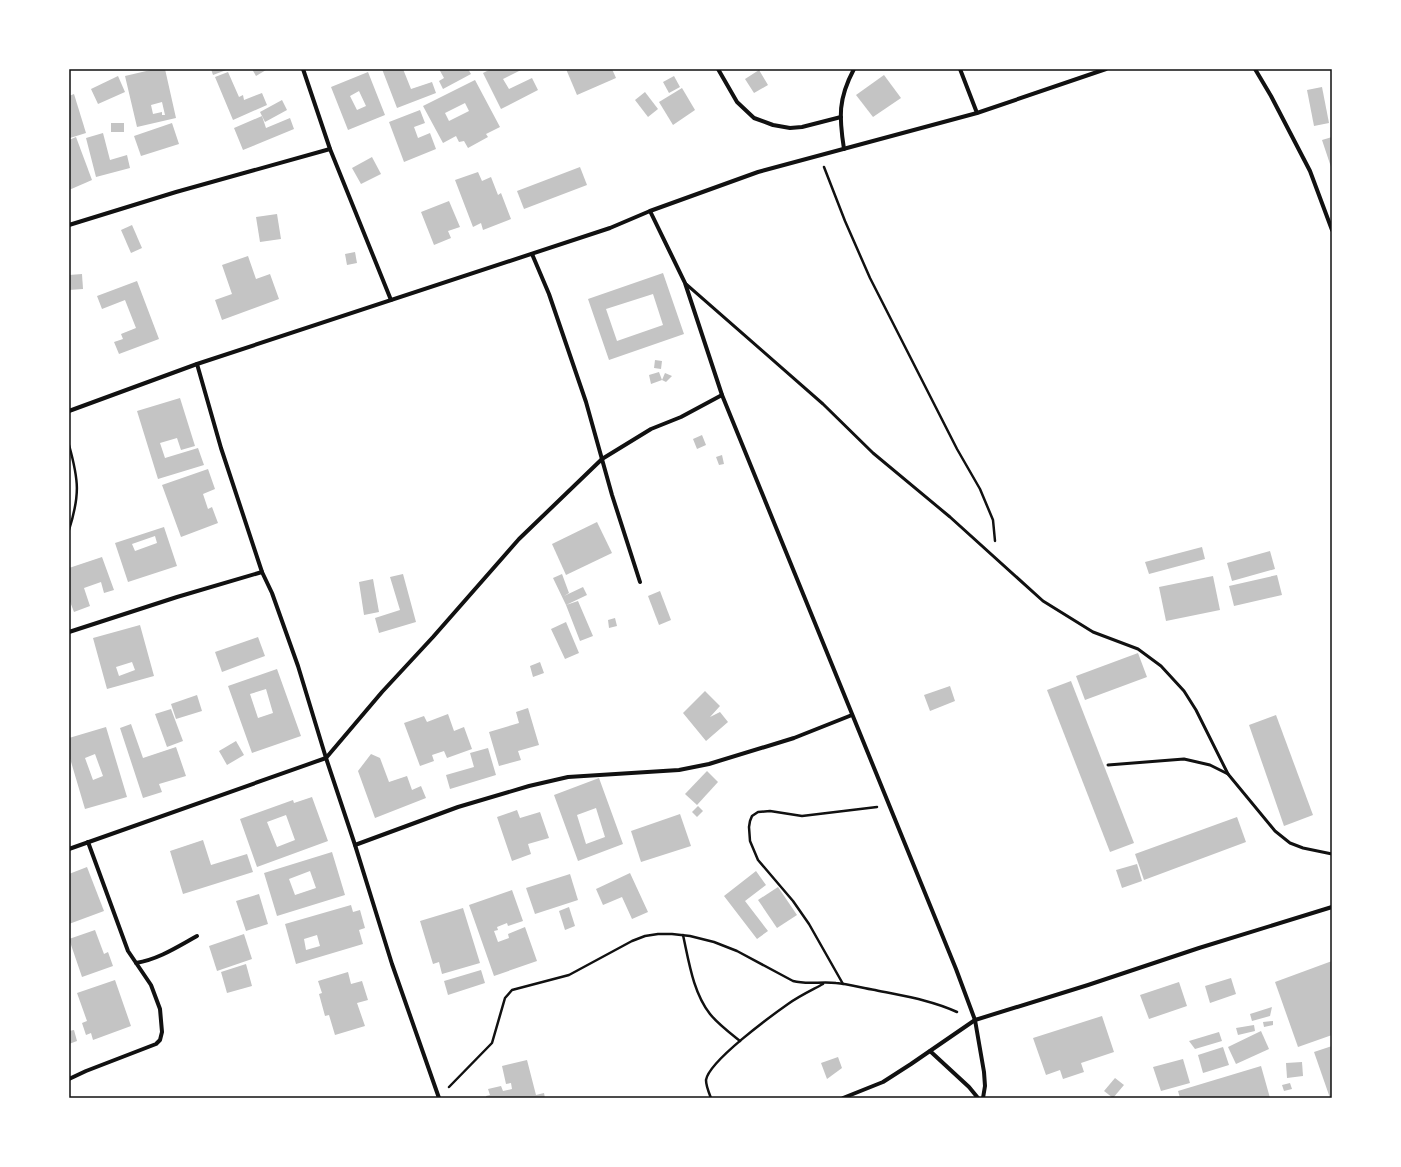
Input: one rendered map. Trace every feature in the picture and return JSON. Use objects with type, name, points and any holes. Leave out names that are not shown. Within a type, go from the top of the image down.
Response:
[{"type":"street","points":[[303,69],[330,148],[391,300]]},
{"type":"street","points":[[718,69],[737,102],[754,118],[773,125],[790,128],[802,127],[840,117]]},
{"type":"street","points":[[844,149],[840,126],[840,103],[846,83],[854,69]]},
{"type":"street","points":[[960,69],[977,113]]},
{"type":"street","points":[[69,411],[197,364],[610,228],[650,211],[758,172],[977,113],[1106,69]]},
{"type":"street","points":[[1255,69],[1271,96],[1310,171],[1332,230]]},
{"type":"street","points":[[69,225],[176,192],[330,148]]},
{"type":"street","points":[[650,211],[685,283],[722,395],[975,1020],[984,1072],[985,1086],[983,1098]]},
{"type":"street","points":[[532,254],[549,294],[586,402],[612,495],[640,582]]},
{"type":"street","points":[[197,364],[221,448],[262,572],[272,593],[298,666],[392,964],[439,1098]]},
{"type":"street","points":[[69,849],[326,758],[382,692],[433,637],[519,539],[602,458],[651,429],[681,417],[722,395]]},
{"type":"street","points":[[69,632],[177,597],[262,572]]},
{"type":"street","points":[[355,845],[458,807],[529,786],[568,777],[679,770],[709,764],[794,738],[852,715]]},
{"type":"street","points":[[69,1079],[156,1044],[160,1040],[162,1023],[160,1009],[151,985],[128,951],[88,842]]},
{"type":"street","points":[[843,1098],[883,1082],[975,1020],[1332,907]]},
{"type":"street","points":[[136,963],[149,961],[162,956],[197,936]]},
{"type":"street","points":[[930,1051],[969,1087],[978,1098]]},
{"type":"lane","points":[[685,283],[823,404],[873,453],[950,517],[1043,601],[1093,632],[1138,649],[1161,666],[1184,691],[1196,710],[1228,774],[1276,831],[1286,841],[1304,848],[1332,854]]},
{"type":"lane","points":[[1108,765],[1184,759],[1210,765],[1228,774]]},
{"type":"path","points":[[820,156],[845,222],[870,278],[957,449],[980,489],[993,520],[997,559]]},
{"type":"path","points":[[69,445],[76,469],[78,484],[76,504],[69,530]]},
{"type":"path","points":[[843,984],[809,924],[793,901],[758,860],[750,842],[750,821],[752,816],[758,812],[770,811],[802,816],[889,805]]},
{"type":"path","points":[[439,1098],[492,1043],[505,998],[512,990],[569,975],[632,941],[645,936],[658,934],[683,935],[714,942],[737,951],[793,981],[802,984],[843,984],[912,997],[941,1004],[975,1020]]},
{"type":"path","points":[[683,935],[690,967],[704,1004],[711,1016],[740,1041]]},
{"type":"path","points":[[711,1098],[706,1086],[707,1076],[720,1059],[740,1041],[790,1003],[825,983]]},
{"type":"building","points":[[155,69],[165,69],[176,118],[137,127],[125,76]],"holes":[[[162,102],[165,115],[162,115],[162,112],[153,114],[151,105]]]},
{"type":"building","points":[[211,69],[229,69],[213,75]]},
{"type":"building","points":[[252,69],[265,69],[266,70],[256,76]]},
{"type":"building","points":[[382,69],[403,69],[411,89],[432,82],[436,93],[397,108]]},
{"type":"building","points":[[439,69],[468,69],[471,74],[443,89],[439,81],[444,78]]},
{"type":"building","points":[[491,69],[523,69],[503,79],[509,89],[532,78],[538,90],[501,109],[483,73]]},
{"type":"building","points":[[566,69],[612,69],[616,78],[577,95]]},
{"type":"building","points":[[759,70],[768,85],[754,93],[745,79]]},
{"type":"building","points":[[228,72],[239,97],[243,95],[244,100],[262,93],[267,105],[233,120],[215,77]]},
{"type":"building","points":[[368,72],[385,115],[348,130],[331,87]],"holes":[[[359,91],[366,106],[357,110],[350,96]]]},
{"type":"building","points":[[884,75],[901,98],[873,117],[856,95]]},
{"type":"building","points":[[118,76],[125,92],[98,104],[91,89]]},
{"type":"building","points":[[674,76],[680,87],[669,93],[663,82]]},
{"type":"building","points":[[475,80],[500,127],[486,134],[488,137],[468,148],[464,141],[459,142],[456,136],[443,143],[423,106]],"holes":[[[465,103],[469,111],[449,121],[445,113]]]},
{"type":"building","points":[[1322,87],[1329,123],[1314,126],[1307,90]]},
{"type":"building","points":[[682,88],[695,110],[673,125],[659,102]]},
{"type":"building","points":[[645,92],[658,109],[648,117],[635,100]]},
{"type":"building","points":[[74,94],[86,133],[70,138],[69,96]]},
{"type":"building","points":[[282,100],[287,110],[265,122],[260,112]]},
{"type":"building","points":[[420,110],[425,123],[414,127],[418,138],[430,133],[436,149],[404,162],[389,122]]},
{"type":"building","points":[[262,116],[266,128],[290,118],[294,129],[243,150],[234,128]]},
{"type":"building","points":[[111,123],[124,123],[124,132],[111,132]]},
{"type":"building","points":[[172,123],[179,144],[141,156],[134,136]]},
{"type":"building","points":[[103,133],[110,160],[127,155],[130,168],[96,177],[86,138]]},
{"type":"building","points":[[76,137],[92,180],[69,190],[69,140]]},
{"type":"building","points":[[1332,137],[1332,170],[1322,140]]},
{"type":"building","points":[[372,157],[381,174],[361,184],[352,168]]},
{"type":"building","points":[[580,167],[587,185],[524,209],[517,191]]},
{"type":"building","points":[[478,172],[482,181],[491,177],[498,195],[501,193],[511,219],[483,230],[481,223],[473,227],[455,180]]},
{"type":"building","points":[[449,201],[460,227],[448,231],[451,238],[434,245],[421,212]]},
{"type":"building","points":[[277,214],[281,239],[260,242],[256,217]]},
{"type":"building","points":[[132,225],[142,248],[131,253],[121,230]]},
{"type":"building","points":[[355,252],[357,263],[347,265],[345,254]]},
{"type":"building","points":[[248,256],[256,279],[270,274],[279,299],[222,320],[215,300],[232,294],[222,265]]},
{"type":"building","points":[[663,273],[684,334],[609,360],[588,299]],"holes":[[[653,294],[663,325],[617,341],[606,309]]]},
{"type":"building","points":[[82,274],[83,289],[69,290],[69,275]]},
{"type":"building","points":[[137,281],[159,339],[119,354],[114,342],[123,339],[121,334],[136,328],[125,300],[102,309],[97,296]]},
{"type":"building","points":[[655,360],[662,361],[661,369],[654,368]]},
{"type":"building","points":[[659,372],[662,380],[651,384],[649,375]]},
{"type":"building","points":[[665,373],[672,376],[666,382],[662,380]]},
{"type":"building","points":[[180,398],[195,446],[181,450],[177,438],[160,443],[165,458],[198,448],[204,465],[158,479],[137,411]]},
{"type":"building","points":[[702,435],[706,445],[697,449],[693,439]]},
{"type":"building","points":[[722,455],[724,464],[719,465],[716,457]]},
{"type":"building","points":[[208,469],[215,489],[203,494],[208,509],[212,507],[218,523],[181,537],[162,485]]},
{"type":"building","points":[[597,522],[612,553],[566,575],[552,544]]},
{"type":"building","points":[[164,527],[177,566],[128,582],[115,543]],"holes":[[[155,536],[157,543],[135,551],[132,544]]]},
{"type":"building","points":[[1202,547],[1205,559],[1149,574],[1145,562]]},
{"type":"building","points":[[1270,551],[1275,569],[1232,581],[1227,563]]},
{"type":"building","points":[[102,557],[114,590],[104,593],[101,582],[84,588],[90,606],[74,612],[69,599],[69,568]]},
{"type":"building","points":[[403,574],[416,622],[379,633],[375,618],[400,610],[390,577]]},
{"type":"building","points":[[562,574],[569,593],[564,596],[583,587],[587,595],[566,605],[553,578]]},
{"type":"building","points":[[1277,575],[1282,595],[1234,606],[1229,586]]},
{"type":"building","points":[[1213,576],[1220,610],[1166,621],[1159,587]]},
{"type":"building","points":[[373,579],[379,612],[364,615],[359,582]]},
{"type":"building","points":[[660,591],[671,620],[659,625],[648,596]]},
{"type":"building","points":[[578,601],[593,636],[580,641],[566,605]]},
{"type":"building","points":[[615,618],[617,626],[609,628],[608,620]]},
{"type":"building","points":[[566,622],[579,653],[565,659],[551,629]]},
{"type":"building","points":[[140,625],[154,676],[107,689],[93,638]],"holes":[[[132,662],[135,670],[119,676],[116,667]]]},
{"type":"building","points":[[258,637],[265,656],[222,672],[215,652]]},
{"type":"building","points":[[1138,653],[1147,677],[1085,700],[1076,676]]},
{"type":"building","points":[[540,662],[544,673],[533,677],[530,666]]},
{"type":"building","points":[[277,669],[301,736],[252,753],[228,686]],"holes":[[[266,689],[273,713],[258,718],[250,694]]]},
{"type":"building","points":[[1071,681],[1134,843],[1110,852],[1047,690]]},
{"type":"building","points":[[950,686],[955,701],[930,711],[924,695]]},
{"type":"building","points":[[705,691],[720,706],[710,717],[720,712],[728,722],[706,741],[683,713]]},
{"type":"building","points":[[197,695],[202,711],[176,719],[171,704]]},
{"type":"building","points":[[528,708],[539,745],[518,751],[521,760],[499,766],[489,732],[519,723],[516,712]]},
{"type":"building","points":[[171,709],[183,741],[167,747],[155,714]]},
{"type":"building","points":[[448,714],[454,731],[464,727],[472,749],[447,758],[444,751],[432,755],[434,761],[420,766],[404,723],[424,716],[427,722]]},
{"type":"building","points":[[1276,715],[1313,815],[1284,826],[1249,725]]},
{"type":"building","points":[[131,724],[143,758],[176,747],[186,776],[159,784],[162,792],[143,798],[120,728]]},
{"type":"building","points":[[106,727],[127,797],[85,809],[69,755],[69,738]],"holes":[[[95,754],[103,776],[93,780],[85,758]]]},
{"type":"building","points":[[236,741],[244,755],[227,765],[219,751]]},
{"type":"building","points":[[488,748],[496,775],[450,789],[446,775],[474,767],[470,753]]},
{"type":"building","points":[[371,754],[380,758],[389,782],[407,776],[412,790],[421,786],[426,798],[375,818],[358,771]]},
{"type":"building","points":[[707,771],[718,782],[697,805],[685,794]]},
{"type":"building","points":[[599,778],[623,844],[578,861],[554,795]],"holes":[[[596,808],[605,837],[586,844],[577,815]]]},
{"type":"building","points":[[312,797],[328,841],[257,867],[240,819],[293,800],[294,803]],"holes":[[[286,815],[295,840],[277,847],[267,822]]]},
{"type":"building","points":[[698,806],[703,811],[697,817],[692,812]]},
{"type":"building","points":[[517,810],[520,818],[540,812],[549,838],[528,844],[531,854],[512,861],[497,817]]},
{"type":"building","points":[[680,814],[691,846],[641,862],[631,831]]},
{"type":"building","points":[[1237,817],[1246,842],[1144,880],[1135,854]]},
{"type":"building","points":[[203,840],[211,865],[247,854],[253,872],[183,894],[170,851]]},
{"type":"building","points":[[332,852],[345,895],[277,916],[264,873]],"holes":[[[310,871],[316,888],[295,895],[289,879]]]},
{"type":"building","points":[[1137,864],[1142,881],[1122,888],[1116,870]]},
{"type":"building","points":[[87,867],[104,911],[69,924],[69,874]]},
{"type":"building","points":[[756,871],[766,885],[745,901],[768,931],[757,939],[724,896]]},
{"type":"building","points":[[630,873],[648,912],[632,919],[622,897],[603,905],[596,889]]},
{"type":"building","points":[[570,874],[578,900],[535,914],[526,888]]},
{"type":"building","points":[[778,887],[797,915],[777,928],[758,900]]},
{"type":"building","points":[[512,890],[523,921],[508,926],[507,923],[497,927],[498,930],[494,931],[498,942],[509,938],[508,934],[525,927],[537,961],[494,976],[469,905]]},
{"type":"building","points":[[259,894],[268,924],[246,931],[236,901]]},
{"type":"building","points":[[351,905],[353,912],[360,910],[365,928],[359,930],[363,944],[296,964],[285,924]],"holes":[[[317,935],[320,946],[306,950],[304,939]]]},
{"type":"building","points":[[569,907],[575,926],[565,930],[559,911]]},
{"type":"building","points":[[463,908],[480,963],[442,974],[439,962],[433,964],[420,921]]},
{"type":"building","points":[[95,930],[104,954],[108,952],[113,966],[82,977],[69,939]]},
{"type":"building","points":[[244,934],[252,959],[217,971],[209,946]]},
{"type":"building","points":[[1332,961],[1332,1035],[1298,1047],[1275,982]]},
{"type":"building","points":[[246,964],[252,986],[227,993],[221,972]]},
{"type":"building","points":[[481,970],[485,983],[448,995],[444,981]]},
{"type":"building","points":[[348,972],[351,984],[362,981],[368,1000],[357,1003],[365,1026],[335,1035],[329,1015],[325,1016],[319,994],[322,993],[318,981]]},
{"type":"building","points":[[1231,978],[1236,994],[1210,1003],[1205,986]]},
{"type":"building","points":[[115,980],[131,1026],[93,1040],[91,1033],[86,1035],[82,1023],[87,1021],[77,993]]},
{"type":"building","points":[[1179,982],[1187,1006],[1149,1019],[1140,995]]},
{"type":"building","points":[[1272,1007],[1270,1016],[1252,1021],[1250,1014]]},
{"type":"building","points":[[1102,1016],[1114,1052],[1081,1063],[1084,1072],[1063,1079],[1060,1070],[1046,1075],[1033,1038]]},
{"type":"building","points":[[1273,1021],[1273,1025],[1264,1027],[1263,1022]]},
{"type":"building","points":[[1254,1025],[1255,1031],[1238,1035],[1236,1028]]},
{"type":"building","points":[[74,1030],[77,1041],[69,1044],[69,1031]]},
{"type":"building","points":[[1261,1031],[1269,1049],[1236,1064],[1228,1047]]},
{"type":"building","points":[[1219,1032],[1222,1041],[1195,1049],[1189,1041]]},
{"type":"building","points":[[1332,1046],[1332,1098],[1330,1098],[1314,1052]]},
{"type":"building","points":[[1223,1047],[1229,1065],[1203,1073],[1198,1055]]},
{"type":"building","points":[[838,1057],[842,1068],[827,1079],[821,1063]]},
{"type":"building","points":[[1183,1059],[1190,1083],[1161,1091],[1153,1067]]},
{"type":"building","points":[[527,1060],[536,1095],[544,1093],[545,1098],[486,1098],[486,1096],[490,1095],[488,1089],[501,1086],[503,1091],[512,1089],[511,1083],[506,1084],[502,1066]]},
{"type":"building","points":[[1302,1062],[1303,1076],[1287,1078],[1286,1063]]},
{"type":"building","points":[[1261,1066],[1270,1098],[1180,1098],[1178,1091]]},
{"type":"building","points":[[1115,1078],[1124,1085],[1113,1098],[1104,1091]]},
{"type":"building","points":[[1290,1083],[1292,1089],[1284,1091],[1282,1085]]}]
